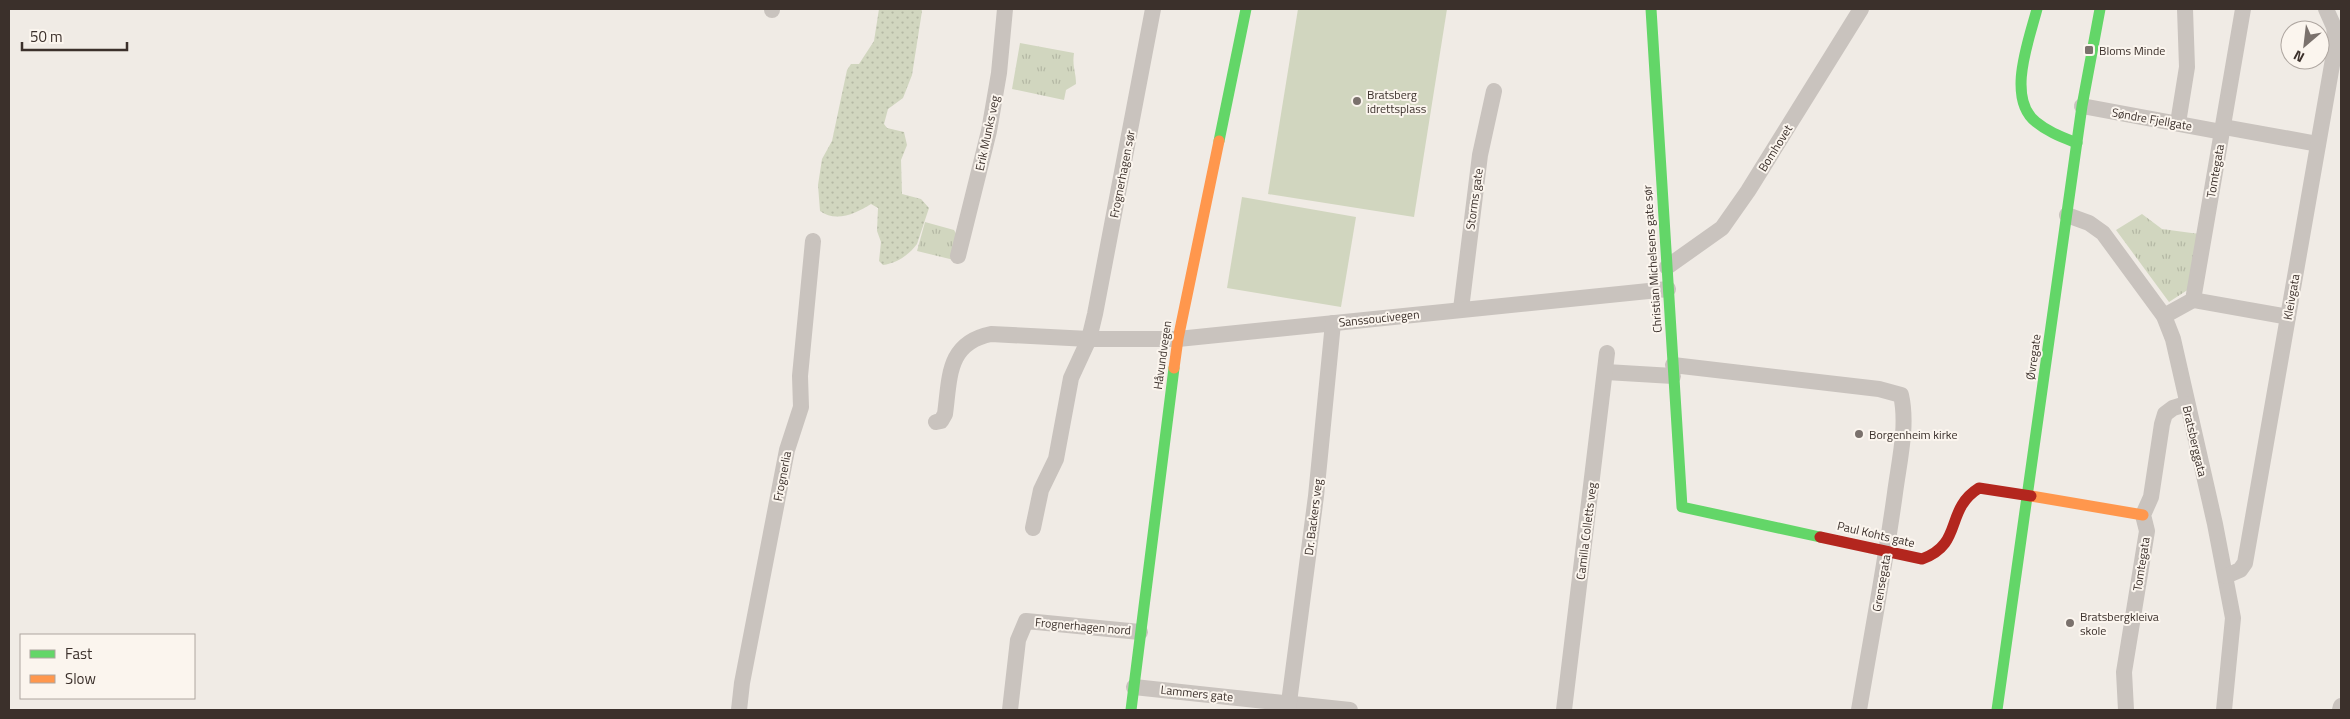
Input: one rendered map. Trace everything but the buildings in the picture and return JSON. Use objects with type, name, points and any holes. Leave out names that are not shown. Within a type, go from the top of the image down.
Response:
[{"type":"street","name":"Erik Munks veg","points":[[958,256],[989,131],[999,73],[1005,9]]},
{"type":"street","name":"Frognerhagen sør","points":[[1089,339],[1153,9]]},
{"type":"street","name":"Håvundvegen","points":[[1131,710],[1178,339],[1246,9]]},
{"type":"street","name":"Christian Michelsens gate sør","points":[[1651,9],[1682,507]]},
{"type":"street","name":"Bomhovet","points":[[1667,267],[1722,228],[1748,191],[1861,9]]},
{"type":"street","points":[[2037,9],[2021,81],[2022,103],[2030,118],[2046,132],[2078,143]]},
{"type":"street","name":"Øvregate","points":[[1996,710],[2082,106],[2100,9]]},
{"type":"street","points":[[2178,123],[2186,67],[2185,9]]},
{"type":"street","name":"Tomtegata","points":[[2193,300],[2244,9]]},
{"type":"street","name":"Kleivgata","points":[[2226,576],[2240,570],[2245,563],[2336,42],[2334,27],[2326,9]]},
{"type":"street","name":"Storms gate","points":[[1461,309],[1480,155],[1494,91]]},
{"type":"street","name":"Søndre Fjellgate","points":[[2082,106],[2178,123],[2318,144]]},
{"type":"street","name":"Bratsberggata","points":[[2067,215],[2089,222],[2103,233],[2164,316],[2173,339],[2226,576],[2233,631],[2224,710]]},
{"type":"street","name":"Frognerlia","points":[[739,710],[742,683],[787,450],[801,407],[800,376],[813,241]]},
{"type":"street","name":"Sanssoucivegen","points":[[936,422],[941,421],[945,414],[954,362],[960,350],[976,337],[991,334],[1089,339],[1178,339],[1668,289]]},
{"type":"street","points":[[2164,316],[2193,300],[2288,316]]},
{"type":"street","name":"Dr. Backers veg","points":[[1288,707],[1316,496],[1333,322]]},
{"type":"street","points":[[1033,528],[1041,490],[1056,459],[1071,378],[1089,339]]},
{"type":"street","name":"Camilla Colletts veg","points":[[1564,710],[1607,353]]},
{"type":"street","points":[[1606,372],[1673,371]]},
{"type":"street","name":"Grensegata","points":[[1673,371],[1879,389],[1901,395],[1903,419],[1887,551],[1859,710]]},
{"type":"street","name":"Tomtegata","points":[[2126,710],[2124,672],[2146,531],[2143,515],[2151,497],[2165,414],[2173,408],[2186,404]]},
{"type":"street","name":"Paul Kohts gate","points":[[1682,507],[1922,559],[1936,556],[1946,546],[1961,500],[1969,492],[1979,488],[2143,515]]},
{"type":"street","name":"Frognerhagen nord","points":[[1010,710],[1018,640],[1026,621],[1140,632]]},
{"type":"street","name":"Lammers gate","points":[[1134,687],[1288,707],[1350,710]]},
{"type":"street","points":[[2340,710],[2341,706]]},
{"type":"green space","points":[[879,9],[921,9],[922,11],[912,75],[903,98],[888,109],[884,124],[887,128],[904,132],[907,145],[901,160],[902,194],[921,199],[929,208],[914,248],[898,260],[883,265],[879,261],[881,242],[877,231],[878,208],[871,204],[859,211],[846,215],[826,215],[820,211],[818,185],[822,159],[832,141],[847,70],[851,64],[859,64],[874,41]]},
{"type":"green space","name":"Bratsberg idrettsplass","points":[[1298,9],[1447,9],[1414,217],[1268,194]]},
{"type":"green space","points":[[1020,43],[1074,53],[1073,62],[1076,84],[1066,90],[1064,100],[1012,89]]},
{"type":"green space","points":[[1242,197],[1356,217],[1341,307],[1227,288]]},
{"type":"green space","points":[[2142,214],[2162,229],[2199,234],[2189,289],[2169,302],[2116,230]]},
{"type":"green space","points":[[925,222],[954,230],[958,237],[954,260],[917,251]]},
{"type":"traffic: fast","points":[[1219,141],[1246,9]]},
{"type":"traffic: fast","points":[[1651,9],[1682,507],[1820,537]]},
{"type":"traffic: fast","points":[[2037,9],[2022,68],[2022,99],[2027,112],[2036,122],[2050,131],[2077,143]]},
{"type":"traffic: fast","points":[[1997,710],[2082,106],[2100,9]]},
{"type":"traffic: fast","points":[[1131,710],[1174,368]]},
{"type":"traffic: slow","points":[[1174,368],[1178,339],[1219,141]]},
{"type":"traffic: slow","points":[[2031,496],[2143,515]]},
{"type":"traffic: jam","points":[[1820,537],[1922,559],[1935,553],[1944,545],[1961,506],[1979,488],[2031,496]]},
{"type":"place","name":"Bloms Minde","points":[[2089,50]]},
{"type":"place","name":"Bratsberg idrettsplass","points":[[1357,101]]},
{"type":"place","name":"Borgenheim kirke","points":[[1859,434]]},
{"type":"place","name":"Bratsbergkleiva skole","points":[[2070,623]]}]
